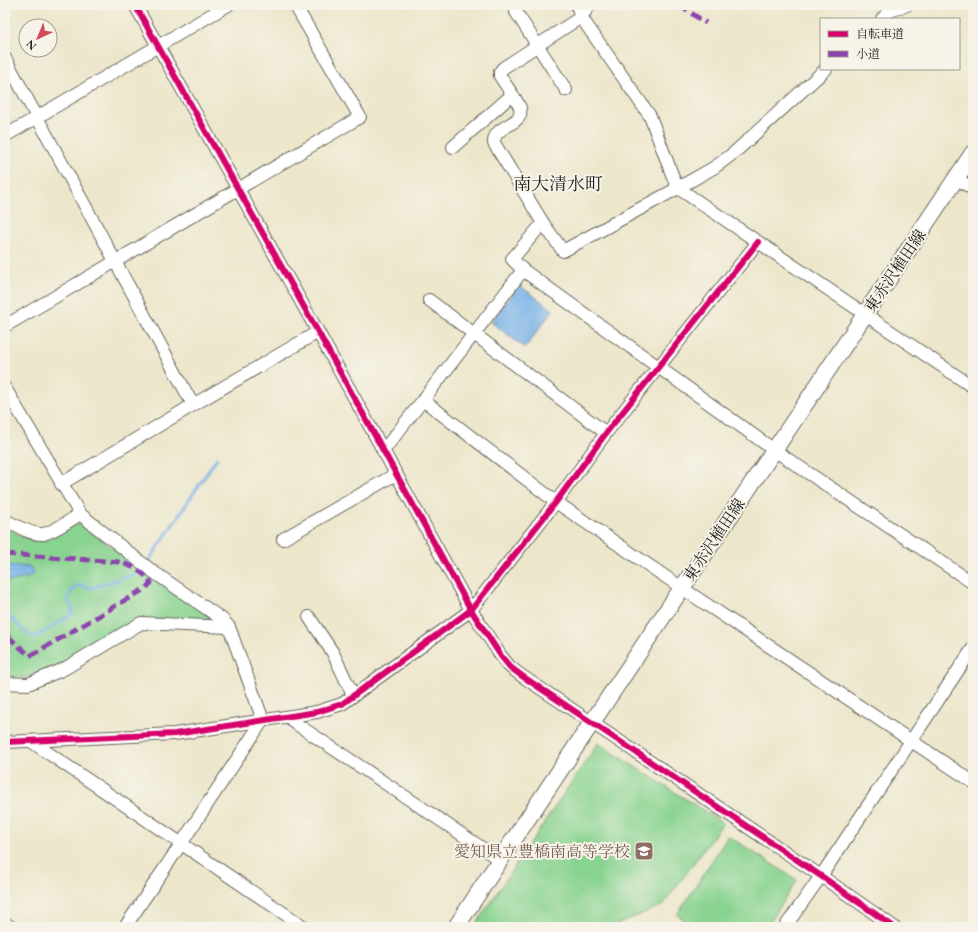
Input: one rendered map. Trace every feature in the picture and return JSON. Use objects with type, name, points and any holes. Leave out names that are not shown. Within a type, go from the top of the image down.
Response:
[{"type":"main road","name":"東赤沢植田線","points":[[456,927],[973,153]]},
{"type":"street","points":[[135,5],[318,332],[471,610],[501,656],[510,667],[592,724],[821,876],[894,927]]},
{"type":"street","points":[[5,136],[228,5]]},
{"type":"street","points":[[5,326],[360,117],[295,5]]},
{"type":"street","points":[[577,5],[581,17],[650,116],[678,188],[973,387]]},
{"type":"street","points":[[590,5],[581,17],[503,68],[500,72],[500,76],[520,106],[521,113],[517,119],[500,130],[495,136],[494,143],[543,223],[563,251],[715,167],[735,152],[825,70]]},
{"type":"street","points":[[883,18],[890,11],[907,5]]},
{"type":"street","points":[[516,12],[566,90]]},
{"type":"street","points":[[5,58],[193,405]]},
{"type":"street","points":[[453,147],[512,95]]},
{"type":"street","points":[[956,178],[973,189]]},
{"type":"street","points":[[543,223],[512,259],[523,270],[774,450],[973,583]]},
{"type":"street","points":[[5,742],[32,742],[175,734],[317,712],[342,704],[471,610],[556,502],[606,433],[758,242]]},
{"type":"street","points":[[383,451],[523,270]]},
{"type":"street","points":[[430,300],[606,433]]},
{"type":"street","points":[[61,484],[318,332]]},
{"type":"street","points":[[5,388],[80,514],[152,571],[222,619],[229,627],[263,720]]},
{"type":"street","points":[[423,400],[556,502],[973,782]]},
{"type":"street","points":[[283,539],[396,474]]},
{"type":"street","points":[[5,520],[26,531],[43,534],[80,514]]},
{"type":"street","points":[[309,617],[333,653],[353,696]]},
{"type":"street","points":[[5,683],[28,684],[64,669],[141,623],[229,627]]},
{"type":"street","points":[[785,927],[821,876],[973,648]]},
{"type":"street","points":[[289,717],[295,723],[500,860]]},
{"type":"street","points":[[125,927],[182,844],[263,720]]},
{"type":"street","points":[[32,742],[304,927]]},
{"type":"street","points":[[5,923],[11,927]]},
{"type":"green space","points":[[78,523],[220,624],[137,620],[64,664],[28,677],[5,678],[5,526],[23,537],[44,541]]},
{"type":"green space","name":"愛知県立豊橋南高等学校","points":[[598,743],[723,823],[663,905],[614,927],[474,927]]},
{"type":"green space","points":[[728,836],[797,880],[767,927],[695,927],[677,915]]},
{"type":"water","points":[[519,285],[553,310],[525,348],[491,322]]},
{"type":"water","points":[[5,565],[30,567],[34,573],[27,578],[5,582]]},
{"type":"waterway","points":[[148,562],[217,458]]},
{"type":"waterway","points":[[5,613],[30,636],[38,636],[72,614],[72,607],[68,599],[71,591],[80,585],[92,588],[135,574]]},
{"type":"marked path","points":[[679,5],[706,23]]},
{"type":"marked path","points":[[5,554],[120,562],[138,570],[151,583],[146,588],[30,656],[5,634]]},
{"type":"cycle path","points":[[135,5],[318,332],[471,610],[501,656],[510,667],[821,876],[894,927]]},
{"type":"cycle path","points":[[5,742],[175,734],[317,712],[342,704],[471,610],[556,502],[606,433],[758,242]]},
{"type":"place","name":"愛知県立豊橋南高等学校","points":[[644,851]]},
{"type":"district","name":"南大清水町","points":[[558,183]]}]
